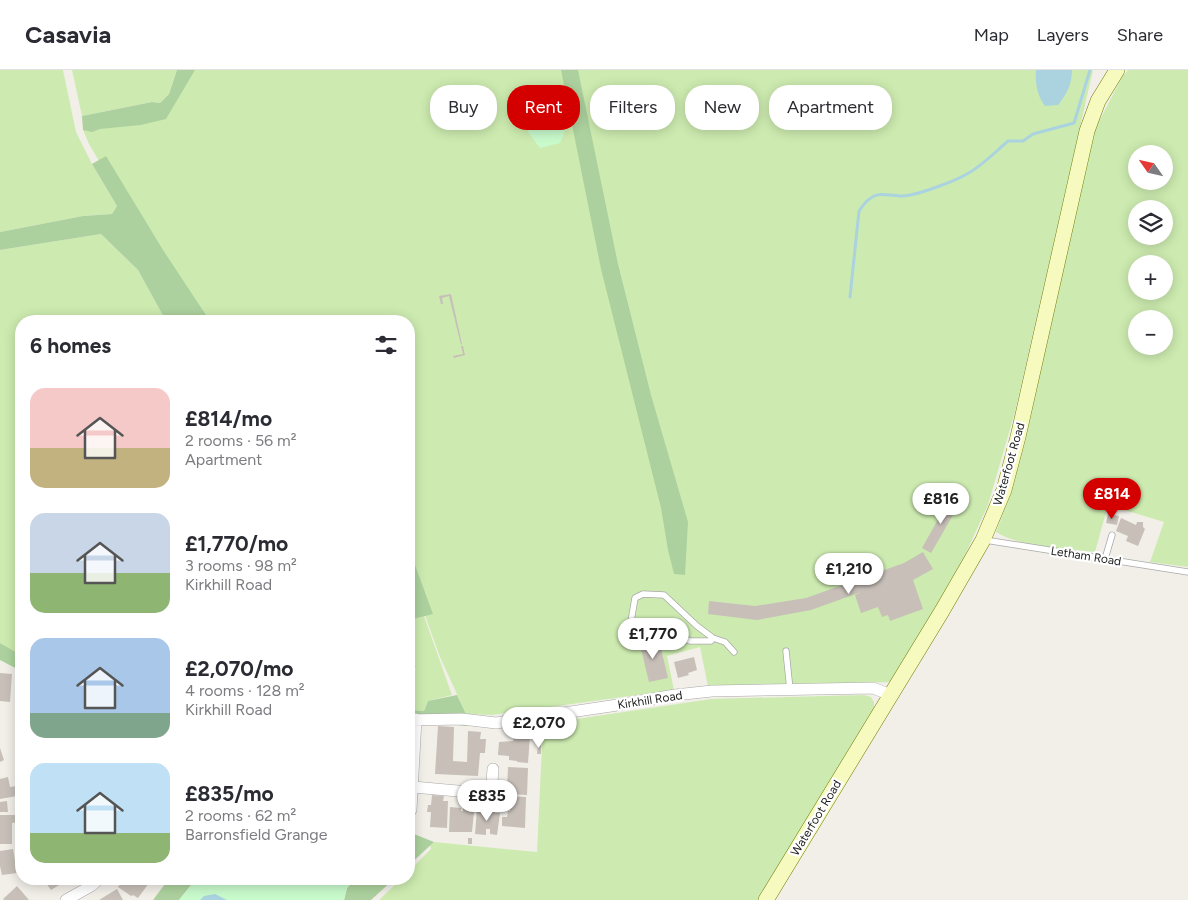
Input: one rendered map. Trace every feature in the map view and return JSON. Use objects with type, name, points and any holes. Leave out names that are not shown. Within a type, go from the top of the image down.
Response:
[{"type":"street","name":"Waterfoot Road","points":[[766,900],[983,540],[1004,490],[1018,437],[1088,131],[1098,101],[1117,70]]},
{"type":"street","name":"Kirkhill Road","points":[[415,719],[462,719],[496,722],[712,691],[873,688],[891,694]]},
{"type":"street","points":[[415,794],[491,794],[494,769]]},
{"type":"street","points":[[66,900],[92,885]]},
{"type":"lane","points":[[1105,559],[1112,535]]},
{"type":"lane","name":"Letham Road","points":[[983,540],[1188,572]]},
{"type":"lane","points":[[713,638],[711,640],[690,641],[668,632],[654,630],[632,638],[630,637],[629,633],[636,598],[643,594],[664,594],[697,626],[713,638],[725,642],[734,652]]},
{"type":"lane","points":[[786,651],[790,690]]},
{"type":"green space","points":[[0,70],[63,70],[76,132],[92,164],[117,206],[112,214],[83,216],[0,232]]},
{"type":"green space","points":[[72,70],[177,70],[169,94],[160,103],[152,102],[82,116]]},
{"type":"green space","points":[[177,70],[195,70],[166,119],[141,125],[100,129],[92,132],[83,130],[82,116],[152,102],[160,103],[169,94]]},
{"type":"green space","points":[[186,70],[1093,70],[1015,412],[988,505],[960,566],[895,682],[708,686],[700,647],[667,656],[674,690],[492,715],[466,714],[440,657],[415,588],[415,315],[198,315],[136,224],[89,144],[83,130],[99,123],[159,112]]},
{"type":"green space","points":[[561,70],[578,70],[618,264],[651,395],[688,522],[685,575],[674,574],[661,508],[601,269],[573,130],[580,130],[580,85],[564,85]]},
{"type":"green space","points":[[1128,70],[1188,70],[1188,567],[1150,562],[1164,522],[1108,505],[1095,552],[1030,544],[996,532],[1012,491],[1025,443],[1091,137],[1122,77]]},
{"type":"green space","points":[[528,130],[565,130],[560,143],[540,148]]},
{"type":"green space","points":[[106,156],[163,250],[206,315],[163,315],[138,270],[101,234],[0,250],[0,232],[83,216],[112,214],[117,206],[92,164]]},
{"type":"green space","points":[[101,234],[138,270],[163,315],[15,315],[15,652],[0,643],[0,250]]},
{"type":"green space","points":[[415,565],[433,614],[415,618]]},
{"type":"green space","points":[[424,616],[452,695],[428,701],[424,711],[415,710],[415,618]]},
{"type":"green space","points":[[0,643],[15,652],[15,668],[0,660]]},
{"type":"green space","points":[[457,695],[466,714],[467,726],[415,721],[415,710],[424,711],[428,701]]},
{"type":"green space","points":[[864,695],[871,697],[874,702],[874,709],[760,900],[379,900],[395,885],[415,885],[415,865],[431,849],[430,845],[434,842],[537,852],[543,725],[531,727],[513,725],[544,719],[543,724],[711,699]]},
{"type":"green space","points":[[415,834],[434,842],[415,859]]},
{"type":"green space","points":[[164,885],[191,885],[179,900],[153,900]]},
{"type":"green space","points":[[191,885],[350,885],[344,900],[179,900]]},
{"type":"green space","points":[[350,885],[387,885],[371,900],[344,900]]},
{"type":"water","points":[[1036,70],[1072,70],[1068,89],[1058,105],[1045,106],[1042,102],[1037,89]]},
{"type":"water","points":[[215,894],[227,900],[200,900],[204,896]]},
{"type":"building","points":[[451,294],[461,345],[449,296],[442,298],[443,304],[441,304],[439,296]]},
{"type":"building","points":[[461,346],[463,346],[465,355],[454,358],[453,356],[463,354]]},
{"type":"building","points":[[950,498],[960,503],[931,553],[922,548]]},
{"type":"building","points":[[1108,514],[1119,516],[1117,525],[1106,523]]},
{"type":"building","points":[[1121,518],[1136,525],[1137,522],[1143,522],[1145,529],[1138,546],[1126,541],[1128,536],[1116,531]]},
{"type":"building","points":[[923,552],[933,569],[913,580],[923,609],[890,621],[888,615],[882,617],[878,607],[861,613],[855,595],[861,592],[811,610],[757,620],[708,614],[709,601],[755,606],[806,598],[904,563]]},
{"type":"building","points":[[652,636],[653,642],[659,640],[668,678],[649,682],[640,645],[643,644],[641,638]]},
{"type":"building","points":[[694,657],[697,670],[688,673],[689,675],[678,678],[674,662]]},
{"type":"building","points":[[0,673],[12,674],[10,702],[0,701]]},
{"type":"building","points":[[438,726],[454,727],[453,761],[467,762],[468,731],[481,732],[480,739],[486,739],[485,753],[480,753],[478,776],[435,774]]},
{"type":"building","points":[[519,735],[530,736],[528,763],[509,760],[509,756],[498,755],[499,742],[513,741],[514,737],[519,738]]},
{"type":"building","points":[[538,744],[541,745],[541,754],[537,754]]},
{"type":"building","points":[[0,748],[4,760],[0,762]]},
{"type":"building","points":[[508,767],[528,768],[527,795],[510,794],[511,790],[507,789]]},
{"type":"building","points":[[8,777],[10,787],[15,786],[15,796],[0,799],[0,779]]},
{"type":"building","points":[[432,795],[444,796],[443,801],[448,801],[447,828],[430,827],[431,812],[427,812],[428,805],[431,805]]},
{"type":"building","points":[[510,796],[526,797],[525,828],[502,826],[502,817],[507,817],[508,811],[510,811]]},
{"type":"building","points":[[7,801],[8,812],[0,812],[0,802]]},
{"type":"building","points":[[450,807],[461,808],[461,811],[463,811],[463,807],[468,807],[468,811],[474,812],[472,832],[449,832]]},
{"type":"building","points":[[477,809],[488,810],[487,813],[489,813],[489,809],[495,809],[495,813],[500,813],[497,835],[490,834],[490,829],[486,829],[486,835],[475,834]]},
{"type":"building","points":[[0,815],[15,815],[15,822],[12,823],[12,844],[0,844]]},
{"type":"building","points":[[468,838],[472,838],[472,844],[468,844]]},
{"type":"building","points":[[13,849],[15,873],[2,875],[0,851]]},
{"type":"building","points":[[47,885],[59,885],[51,890]]},
{"type":"building","points":[[120,885],[148,885],[138,898],[133,895],[131,896],[118,887]]},
{"type":"building","points":[[17,886],[29,900],[3,899]]},
{"type":"building","points":[[117,889],[123,900],[99,900]]},
{"type":"waterway","points":[[850,297],[859,211],[865,202],[877,195],[902,196],[922,192],[960,178],[987,160],[1008,141],[1023,141],[1033,134],[1074,123],[1090,70]]}]
